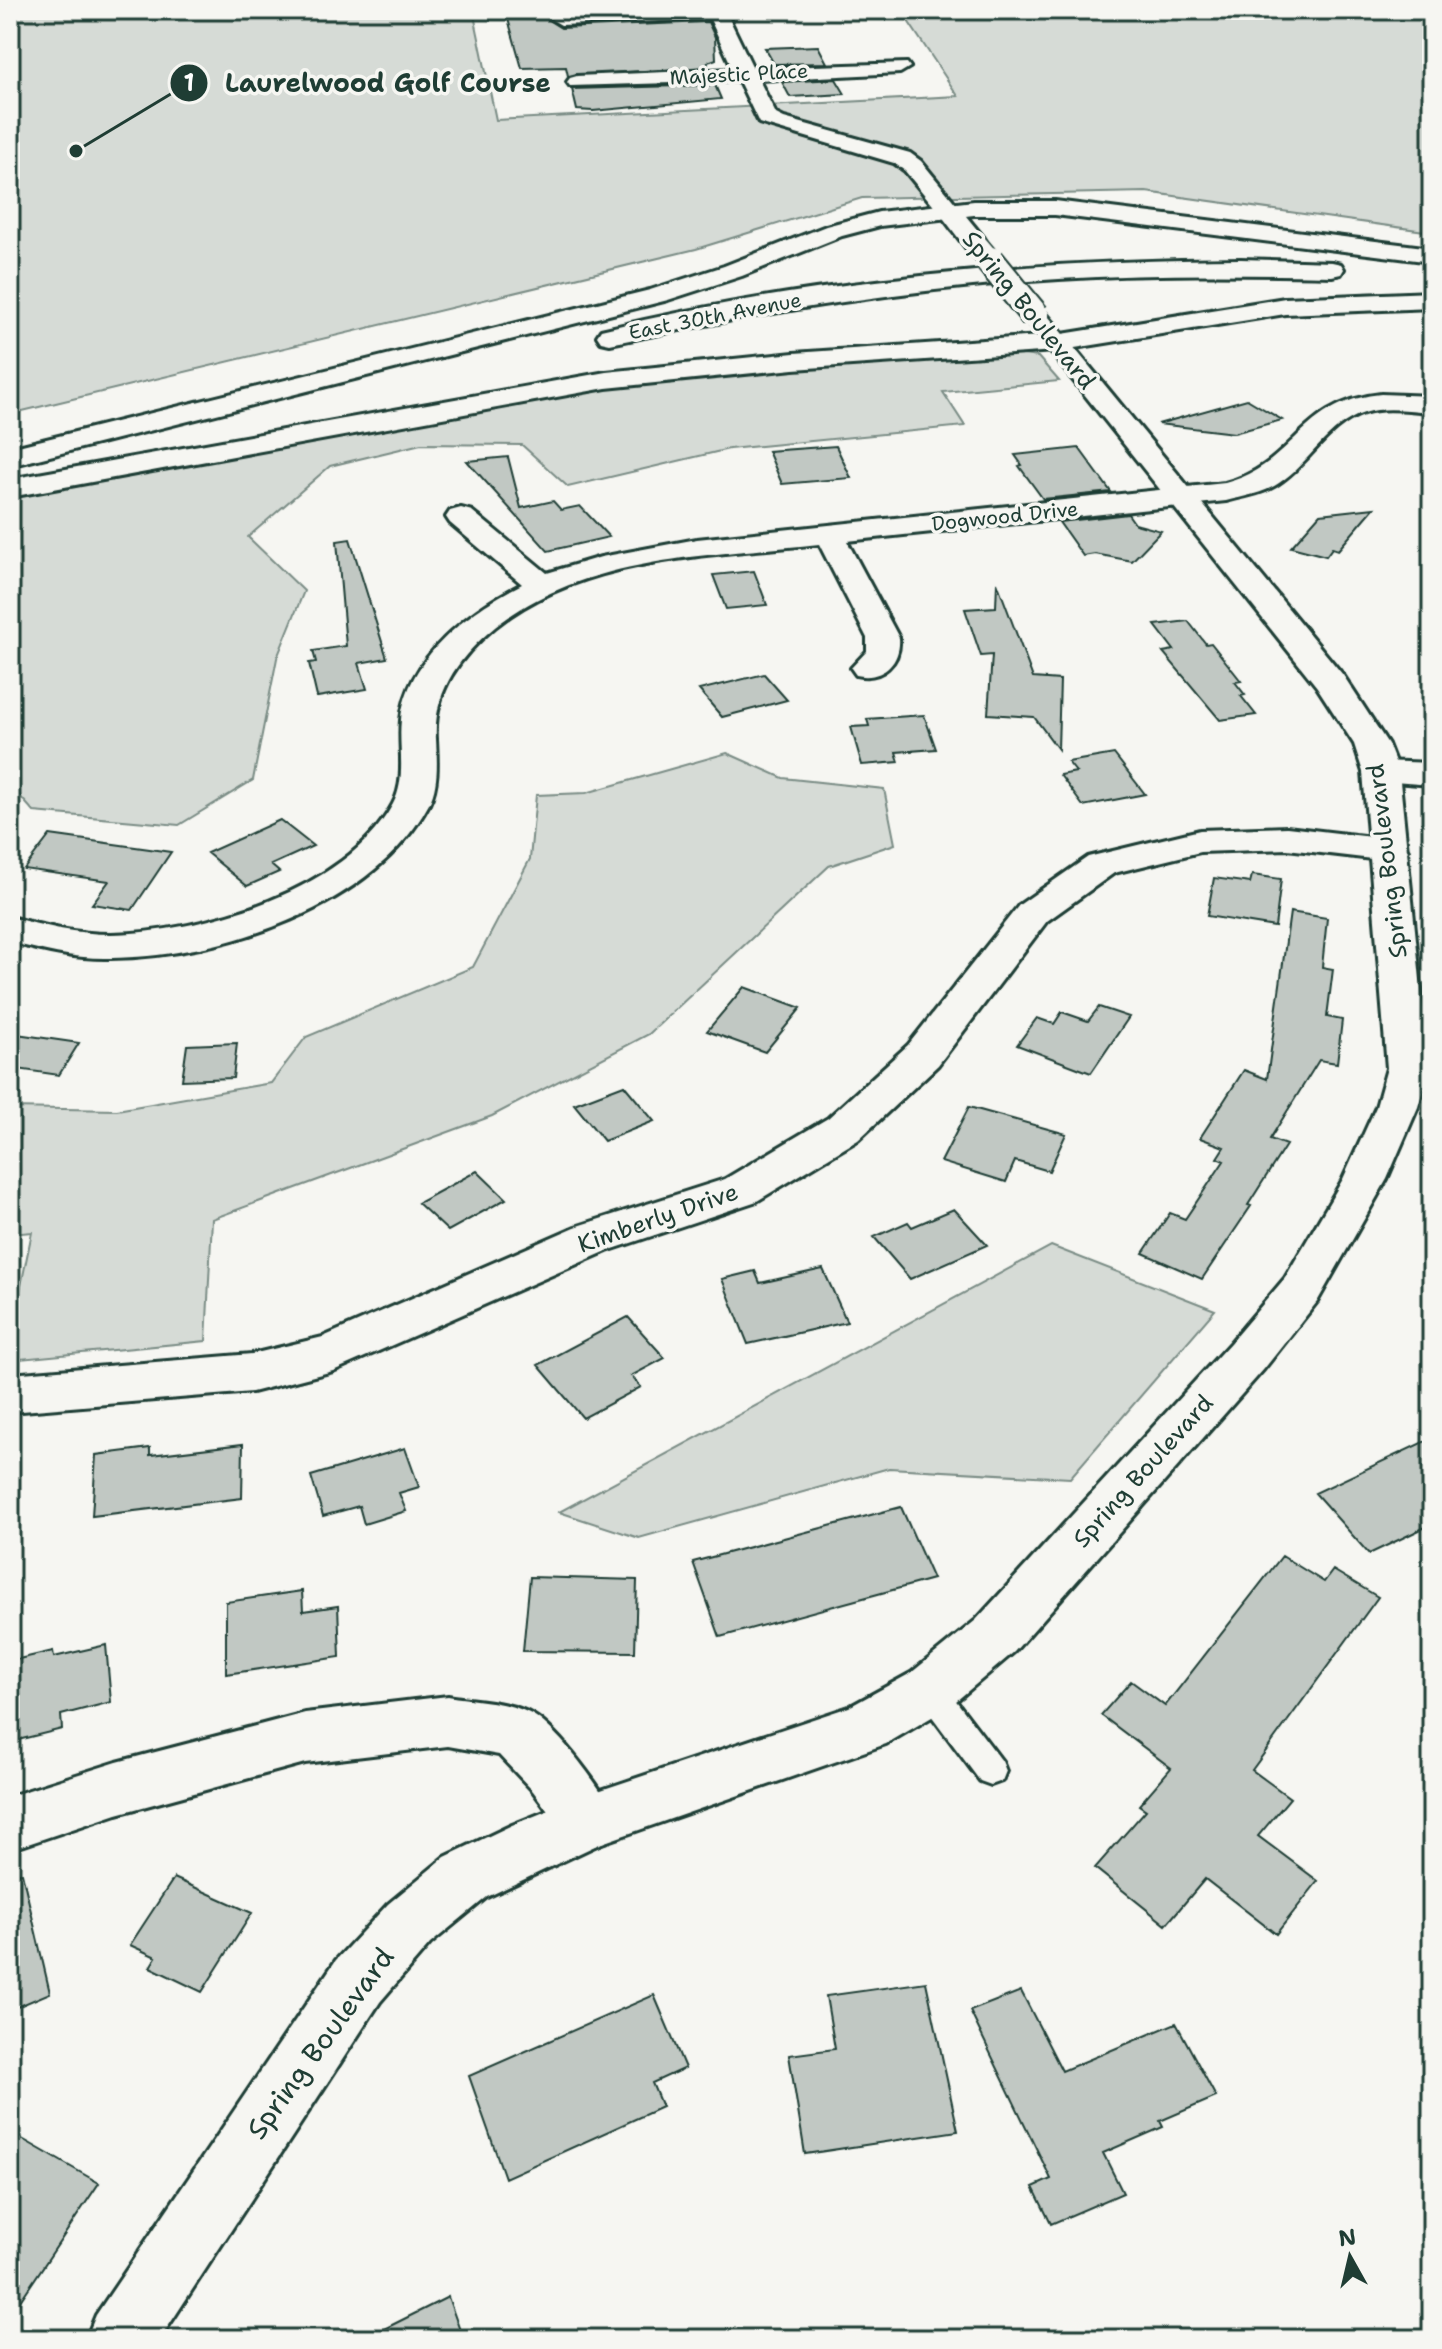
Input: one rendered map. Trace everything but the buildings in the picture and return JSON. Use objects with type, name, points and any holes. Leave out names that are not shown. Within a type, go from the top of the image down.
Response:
[{"type":"street","name":"Spring Boulevard","points":[[120,2339],[358,1981],[409,1924],[466,1877],[589,1821],[866,1726],[930,1690],[995,1636],[1247,1356],[1301,1290],[1365,1179],[1397,1107],[1408,1068],[1381,772],[1371,744],[1331,682],[1046,329],[913,166],[902,158],[767,118],[717,13],[561,19]]},
{"type":"street","name":"Majestic Place","points":[[577,82],[900,67]]},
{"type":"street","points":[[10,457],[659,295],[864,223],[949,210],[1055,208],[1432,255]]},
{"type":"street","name":"East 30th Avenue","points":[[582,343],[779,303],[1033,271],[1185,265],[1277,266],[1432,275]]},
{"type":"street","points":[[10,488],[606,380],[1046,329],[1285,306],[1432,300]]},
{"type":"street","points":[[10,468],[535,353]]},
{"type":"street","name":"Dogwood Drive","points":[[10,929],[23,935],[80,944],[146,944],[200,936],[260,918],[311,897],[361,865],[389,837],[411,805],[421,772],[418,720],[425,692],[441,665],[461,641],[488,618],[541,584],[645,556],[1180,497],[1255,485],[1272,475],[1329,420],[1353,407],[1402,401],[1432,404]]},
{"type":"street","points":[[461,517],[541,584]]},
{"type":"street","points":[[829,535],[883,638],[884,654],[868,668]]},
{"type":"street","points":[[1381,772],[1432,774]]},
{"type":"street","name":"Kimberly Drive","points":[[10,1393],[252,1373],[333,1353],[591,1239],[741,1190],[843,1129],[923,1055],[1033,913],[1101,865],[1200,841],[1287,838],[1389,850]]},
{"type":"street","points":[[10,1823],[117,1788],[305,1738],[448,1721],[514,1733],[553,1773],[589,1821]]},
{"type":"lane","points":[[930,1690],[991,1771]]},
{"type":"shaded area","points":[[10,10],[473,10],[496,120],[958,96],[904,15],[877,10],[978,10],[981,14],[1069,10],[1432,10],[1432,232],[1146,192],[862,198],[696,249],[10,414]]},
{"type":"shaded area","points":[[1009,353],[1038,357],[1059,381],[943,392],[965,426],[729,449],[568,487],[522,445],[421,444],[330,466],[248,537],[304,591],[277,658],[253,780],[179,825],[34,812],[10,785],[10,496],[582,392],[760,371]]},
{"type":"shaded area","points":[[727,753],[783,778],[884,789],[895,844],[829,866],[649,1034],[492,1116],[212,1219],[206,1341],[10,1360],[10,1340],[32,1232],[10,1234],[10,1108],[117,1110],[271,1083],[306,1037],[473,967],[530,859],[536,795],[586,793]]},
{"type":"shaded area","points":[[1051,1246],[1215,1310],[1070,1478],[889,1468],[639,1538],[559,1512]]},
{"type":"place","name":"Laurelwood Golf Course","points":[[76,151]]}]
